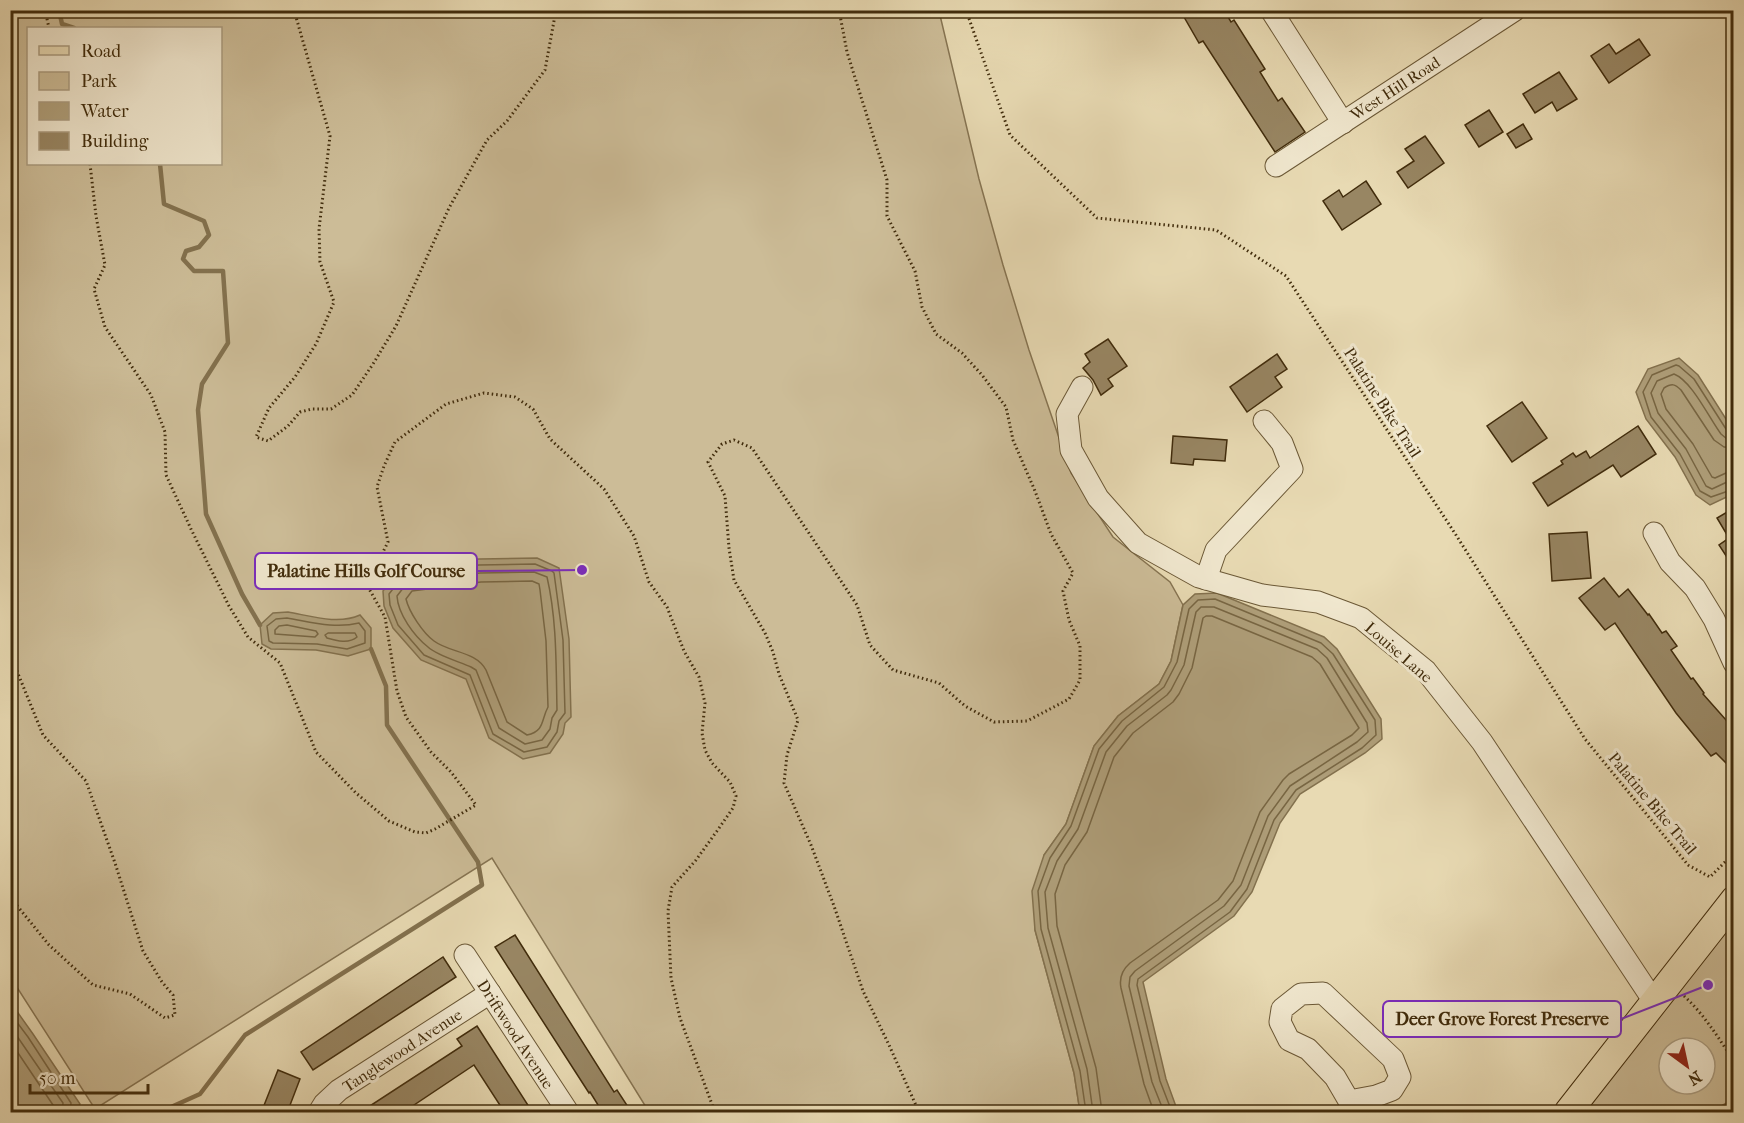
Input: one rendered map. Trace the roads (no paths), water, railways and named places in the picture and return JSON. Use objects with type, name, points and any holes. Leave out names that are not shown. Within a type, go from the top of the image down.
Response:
[{"type":"main road","points":[[1568,1113],[1734,900]]},
{"type":"street","points":[[1271,10],[1343,123]]},
{"type":"street","name":"West Hill Road","points":[[1276,166],[1515,10]]},
{"type":"street","name":"Louise Lane","points":[[1082,387],[1067,414],[1071,450],[1098,498],[1138,543],[1199,577],[1262,595],[1318,602],[1361,618],[1426,671],[1482,742],[1662,993]]},
{"type":"street","points":[[1206,579],[1216,550],[1292,469],[1282,443],[1264,421]]},
{"type":"street","points":[[1654,533],[1671,562],[1700,596],[1714,619],[1734,663]]},
{"type":"street","name":"Driftwood Avenue","points":[[465,955],[568,1113]]},
{"type":"street","name":"Tanglewood Avenue","points":[[320,1113],[324,1104],[339,1090],[490,993]]},
{"type":"street","points":[[1323,993],[1393,1059],[1400,1077],[1392,1090],[1351,1107],[1335,1077],[1308,1049],[1289,1040],[1280,1022],[1282,1009],[1301,994],[1323,993]]},
{"type":"water","points":[[1679,358],[1698,375],[1733,430],[1733,494],[1710,505],[1696,495],[1675,457],[1646,419],[1636,392],[1648,369]]},
{"type":"water","points":[[537,558],[559,568],[569,639],[571,717],[565,723],[563,734],[550,753],[523,759],[489,738],[466,679],[421,660],[393,628],[384,606],[383,591],[399,570],[479,559]]},
{"type":"water","points":[[1217,593],[1324,637],[1337,649],[1381,719],[1382,739],[1365,753],[1300,794],[1280,823],[1252,892],[1234,916],[1143,982],[1166,1079],[1178,1112],[1080,1112],[1074,1073],[1035,930],[1032,891],[1044,855],[1066,824],[1094,746],[1118,716],[1159,684],[1171,661],[1183,605],[1195,594]]},
{"type":"water","points":[[288,612],[334,620],[360,615],[371,628],[371,649],[348,656],[316,650],[271,649],[262,644],[260,625],[273,613]]},
{"type":"water","points":[[11,1003],[80,1104],[74,1112],[11,1112]]},
{"type":"waterway","points":[[59,10],[62,24],[71,27]]},
{"type":"waterway","points":[[160,165],[164,204],[204,221],[209,235],[199,247],[186,251],[183,259],[194,271],[223,271],[228,343],[202,384],[198,410],[206,514],[242,594],[260,625]]},
{"type":"waterway","points":[[160,1112],[200,1094],[245,1035],[482,885],[478,862],[387,725],[386,686],[371,649]]},
{"type":"waterway","points":[[1714,1112],[1731,1102],[1734,1097]]},
{"type":"place","name":"Palatine Hills Golf Course","points":[[582,570]]},
{"type":"place","name":"Deer Grove Forest Preserve","points":[[1708,985]]}]
